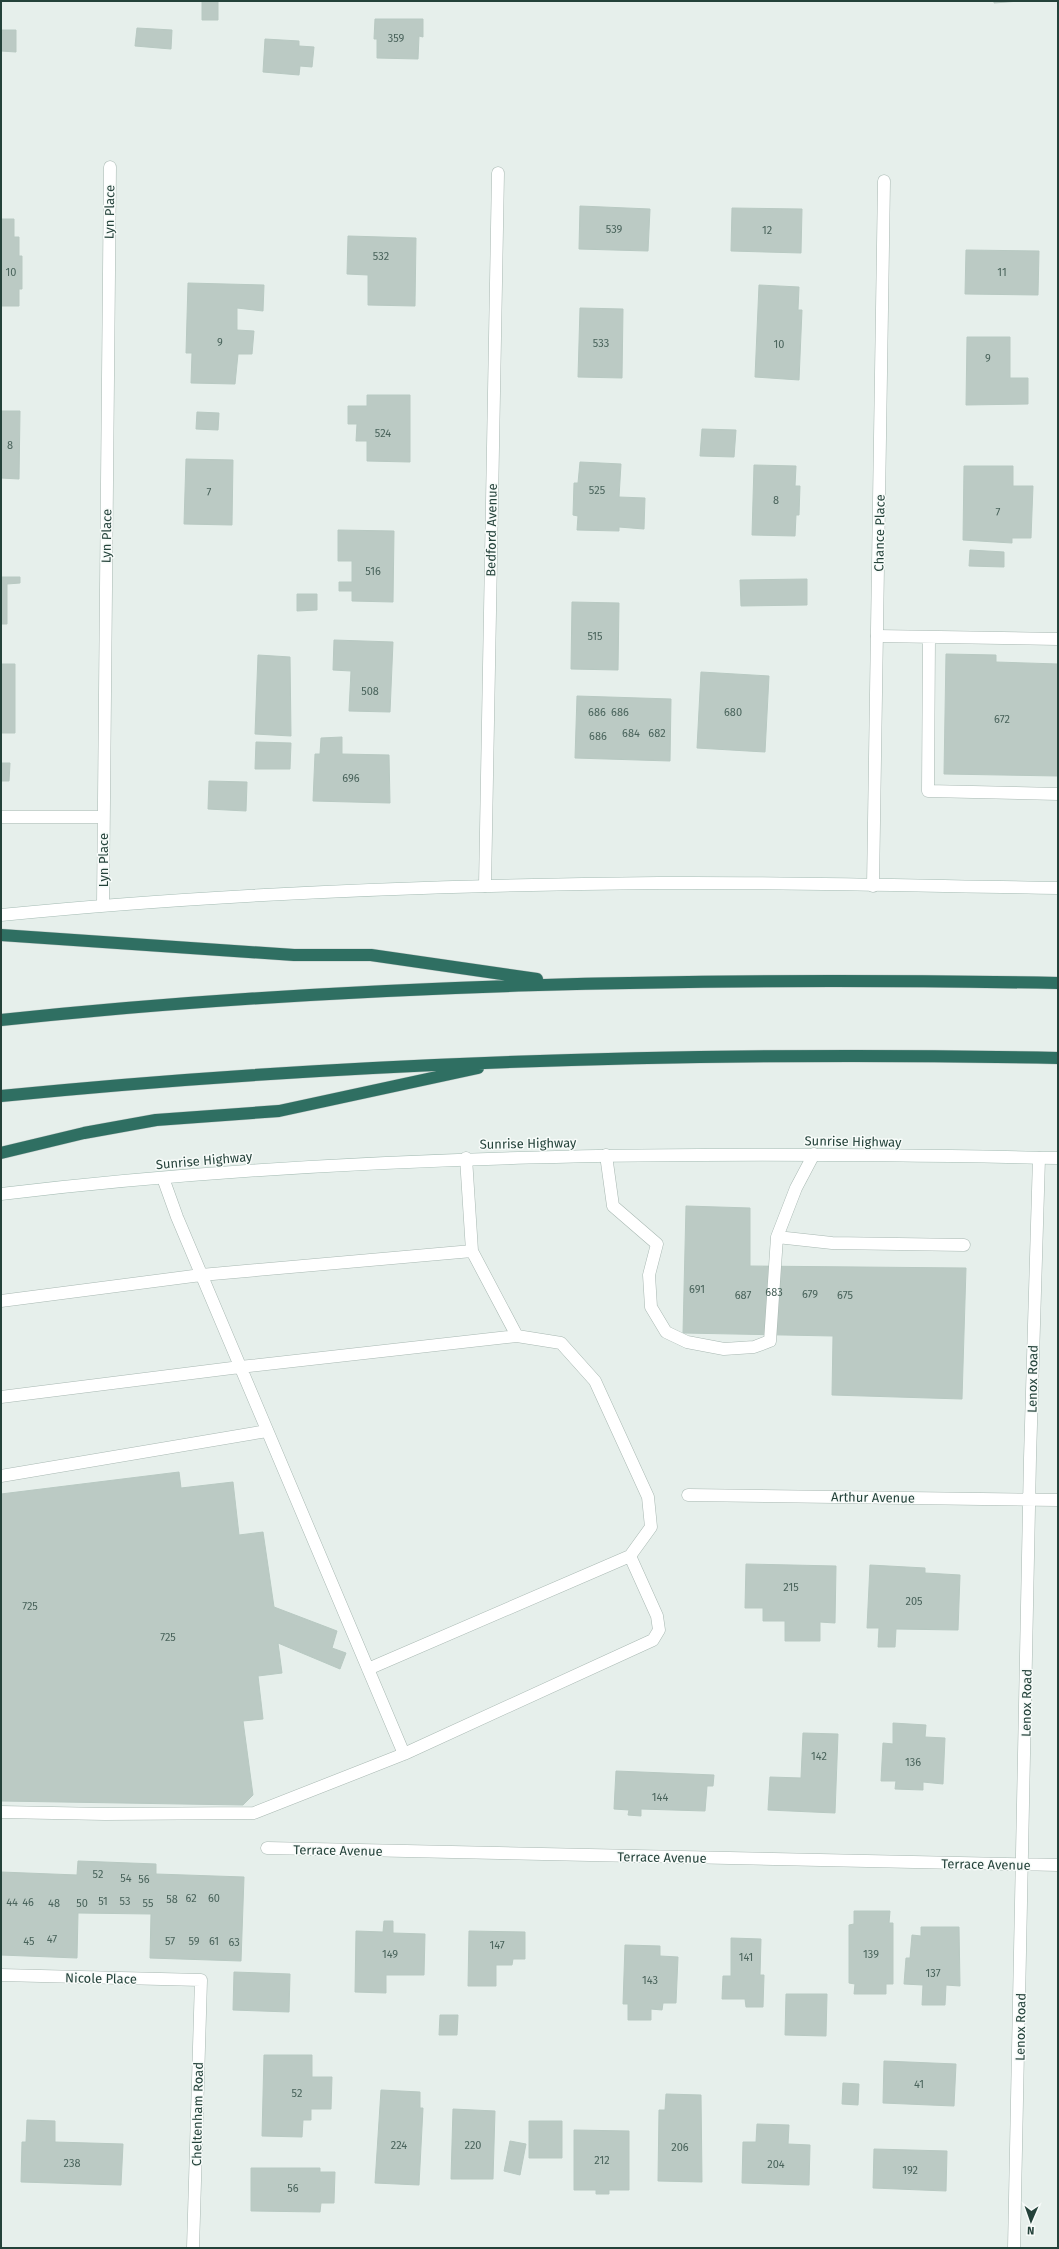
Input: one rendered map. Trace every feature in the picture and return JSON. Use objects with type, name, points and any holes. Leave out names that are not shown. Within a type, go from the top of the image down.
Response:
[{"type":"highway","points":[[1,935],[294,955],[371,955],[570,984]]},
{"type":"highway","points":[[1,1020],[288,996],[570,984],[837,980],[1058,983]]},
{"type":"highway","points":[[1,1096],[237,1075],[516,1060],[884,1055],[1058,1058]]},
{"type":"highway","points":[[1,1153],[84,1132],[156,1120],[279,1111],[516,1060]]},
{"type":"street","name":"Lyn Place","points":[[103,905],[110,167]]},
{"type":"street","name":"Bedford Avenue","points":[[484,886],[498,173]]},
{"type":"street","name":"Chance Place","points":[[873,886],[884,181]]},
{"type":"street","points":[[877,636],[1058,639]]},
{"type":"street","points":[[929,637],[928,791],[1058,794]]},
{"type":"street","points":[[1,817],[104,817]]},
{"type":"street","points":[[1,915],[103,905],[322,892],[484,886],[661,883],[1058,888]]},
{"type":"street","points":[[606,1155],[613,1206],[657,1244],[649,1275],[651,1307],[666,1332],[686,1342],[724,1349],[754,1347],[770,1341],[777,1237],[796,1188],[814,1154]]},
{"type":"street","name":"Sunrise Highway","points":[[1,1194],[162,1178],[309,1166],[466,1158],[606,1155],[814,1154],[1058,1158]]},
{"type":"street","points":[[466,1158],[472,1251],[517,1336]]},
{"type":"street","name":"Lenox Road","points":[[1014,2248],[1039,1158]]},
{"type":"street","points":[[162,1178],[201,1275],[404,1754]]},
{"type":"street","points":[[777,1237],[832,1243],[964,1245]]},
{"type":"street","points":[[1,1301],[201,1275],[472,1251]]},
{"type":"street","points":[[1,1397],[240,1367],[517,1336],[561,1342],[595,1381],[648,1497],[651,1527],[630,1556],[368,1669]]},
{"type":"street","points":[[1,1476],[267,1431]]},
{"type":"street","name":"Arthur Avenue","points":[[688,1495],[1058,1500]]},
{"type":"street","points":[[1,1812],[105,1814],[254,1813],[404,1754],[653,1640],[659,1630],[657,1616],[630,1556]]},
{"type":"street","name":"Terrace Avenue","points":[[266,1848],[1058,1865]]},
{"type":"street","name":"Nicole Place","points":[[1,1975],[201,1980]]},
{"type":"street","name":"Cheltenham Road","points":[[193,2248],[201,1980]]},
{"type":"building","points":[[202,1],[218,1],[218,20],[202,20]]},
{"type":"building","points":[[994,1],[1020,1],[994,3]]},
{"type":"building","points":[[375,19],[423,19],[423,37],[419,36],[418,59],[377,58],[377,39],[374,39]]},
{"type":"building","points":[[137,28],[172,30],[171,49],[135,46]]},
{"type":"building","points":[[1,30],[16,30],[16,52],[1,51]]},
{"type":"building","points":[[265,39],[299,41],[299,46],[314,47],[312,67],[300,66],[299,75],[263,72]]},
{"type":"building","points":[[580,206],[650,209],[648,251],[579,249]]},
{"type":"building","points":[[732,208],[802,209],[801,253],[731,251]]},
{"type":"building","points":[[1,219],[14,219],[14,237],[19,237],[19,256],[22,256],[22,289],[19,289],[19,306],[1,306]]},
{"type":"building","points":[[348,236],[416,238],[415,306],[368,305],[368,275],[347,274]]},
{"type":"building","points":[[966,250],[1039,251],[1038,295],[965,294]]},
{"type":"building","points":[[188,283],[264,285],[263,311],[237,308],[237,330],[254,331],[252,354],[238,354],[235,384],[191,383],[192,353],[186,353]]},
{"type":"building","points":[[759,285],[799,287],[798,310],[802,310],[799,380],[755,377]]},
{"type":"building","points":[[580,308],[623,309],[622,378],[578,377]]},
{"type":"building","points":[[967,337],[1010,337],[1010,378],[1028,378],[1028,404],[966,405]]},
{"type":"building","points":[[367,395],[410,395],[410,462],[367,461],[367,441],[356,441],[357,424],[348,424],[348,406],[367,406]]},
{"type":"building","points":[[1,411],[20,411],[19,479],[1,478]]},
{"type":"building","points":[[197,412],[219,413],[218,430],[196,429]]},
{"type":"building","points":[[702,429],[736,430],[734,457],[700,456]]},
{"type":"building","points":[[186,459],[233,460],[232,525],[184,524]]},
{"type":"building","points":[[580,462],[621,464],[619,497],[645,498],[644,529],[619,527],[619,531],[577,530],[578,516],[573,515],[574,483],[578,483]]},
{"type":"building","points":[[754,465],[796,466],[795,486],[800,486],[799,515],[796,515],[795,536],[752,535]]},
{"type":"building","points":[[964,466],[1013,466],[1013,486],[1033,486],[1031,538],[1012,538],[1012,543],[963,540]]},
{"type":"building","points":[[338,530],[394,531],[393,602],[352,601],[352,591],[339,591],[339,582],[352,582],[352,561],[338,561]]},
{"type":"building","points":[[970,550],[1004,552],[1004,567],[969,566]]},
{"type":"building","points":[[1,577],[20,577],[20,583],[7,584],[7,624],[1,624]]},
{"type":"building","points":[[807,579],[807,605],[741,606],[740,580]]},
{"type":"building","points":[[297,594],[317,594],[317,610],[297,611]]},
{"type":"building","points":[[572,602],[619,603],[618,670],[571,669]]},
{"type":"building","points":[[334,640],[393,642],[390,712],[349,711],[351,671],[333,670]]},
{"type":"building","points":[[946,654],[996,655],[996,662],[1058,664],[1058,776],[944,774]]},
{"type":"building","points":[[258,655],[290,657],[291,736],[255,734]]},
{"type":"building","points":[[1,664],[15,664],[15,733],[1,733]]},
{"type":"building","points":[[701,672],[769,676],[765,752],[697,748]]},
{"type":"building","points":[[577,696],[671,699],[670,761],[575,758]]},
{"type":"building","points":[[342,737],[342,754],[389,755],[390,803],[313,801],[315,754],[320,754],[321,738]]},
{"type":"building","points":[[256,742],[291,743],[290,769],[255,769]]},
{"type":"building","points":[[1,763],[10,763],[9,781],[1,781]]},
{"type":"building","points":[[209,781],[247,782],[246,811],[208,809]]},
{"type":"building","points":[[686,1206],[750,1208],[750,1266],[966,1268],[962,1399],[832,1395],[833,1336],[683,1333]]},
{"type":"building","points":[[179,1472],[181,1488],[233,1482],[239,1535],[263,1532],[274,1607],[337,1631],[332,1648],[346,1653],[340,1669],[278,1643],[282,1673],[258,1676],[263,1719],[243,1721],[253,1795],[243,1805],[1,1801],[1,1494]]},
{"type":"building","points":[[746,1564],[836,1566],[835,1623],[820,1622],[820,1641],[785,1641],[785,1621],[763,1621],[763,1608],[745,1608]]},
{"type":"building","points":[[870,1565],[925,1568],[925,1573],[960,1575],[958,1630],[896,1629],[895,1647],[878,1647],[879,1628],[867,1628]]},
{"type":"building","points":[[893,1723],[926,1725],[925,1737],[945,1738],[943,1784],[923,1782],[923,1790],[895,1789],[896,1781],[881,1781],[883,1743],[893,1744]]},
{"type":"building","points":[[803,1733],[838,1734],[835,1813],[768,1810],[770,1777],[801,1778]]},
{"type":"building","points":[[616,1771],[714,1775],[713,1786],[707,1786],[705,1811],[641,1809],[641,1816],[628,1815],[629,1810],[614,1809]]},
{"type":"building","points":[[78,1861],[156,1864],[156,1874],[244,1877],[241,1961],[150,1958],[151,1914],[78,1913],[77,1958],[1,1955],[1,1872],[77,1875]]},
{"type":"building","points":[[854,1911],[890,1911],[889,1923],[893,1923],[893,1984],[886,1984],[886,1994],[854,1994],[855,1984],[849,1983],[849,1925],[854,1924]]},
{"type":"building","points":[[384,1921],[393,1921],[393,1933],[425,1934],[424,1975],[386,1975],[386,1993],[355,1992],[356,1931],[383,1932]]},
{"type":"building","points":[[921,1927],[959,1927],[960,1986],[946,1985],[945,2005],[922,2005],[923,1985],[904,1984],[906,1958],[910,1958],[912,1935],[921,1936]]},
{"type":"building","points":[[469,1931],[525,1932],[525,1959],[513,1959],[512,1965],[496,1965],[496,1986],[468,1986]]},
{"type":"building","points":[[731,1938],[761,1939],[760,1975],[764,1975],[763,2007],[746,2007],[745,1999],[722,1999],[723,1976],[731,1976]]},
{"type":"building","points":[[625,1945],[660,1946],[660,1956],[678,1957],[676,2003],[663,2003],[662,2010],[651,2009],[651,2020],[628,2020],[628,2004],[623,2004]]},
{"type":"building","points":[[234,1972],[290,1974],[289,2012],[233,2010]]},
{"type":"building","points":[[786,1994],[827,1994],[826,2036],[785,2035]]},
{"type":"building","points":[[440,2015],[458,2015],[457,2035],[439,2035]]},
{"type":"building","points":[[264,2055],[312,2055],[312,2077],[332,2077],[331,2109],[311,2109],[311,2120],[303,2120],[302,2137],[262,2136]]},
{"type":"building","points":[[884,2061],[956,2064],[954,2106],[883,2103]]},
{"type":"building","points":[[843,2083],[859,2084],[858,2105],[842,2104]]},
{"type":"building","points":[[381,2090],[420,2092],[420,2108],[423,2108],[419,2185],[375,2183]]},
{"type":"building","points":[[666,2094],[701,2095],[702,2182],[658,2181],[659,2110],[665,2110]]},
{"type":"building","points":[[453,2109],[495,2111],[493,2179],[451,2179]]},
{"type":"building","points":[[27,2120],[55,2121],[55,2142],[123,2144],[121,2185],[21,2182],[22,2142],[26,2142]]},
{"type":"building","points":[[529,2121],[562,2121],[562,2158],[529,2158]]},
{"type":"building","points":[[757,2124],[789,2125],[788,2144],[810,2145],[809,2185],[742,2183],[743,2142],[756,2142]]},
{"type":"building","points":[[574,2130],[629,2131],[629,2190],[609,2190],[609,2194],[596,2194],[596,2190],[574,2190]]},
{"type":"building","points":[[510,2141],[526,2144],[520,2175],[504,2171]]},
{"type":"building","points":[[874,2149],[947,2151],[946,2191],[873,2188]]},
{"type":"building","points":[[251,2168],[320,2168],[320,2172],[335,2172],[334,2203],[321,2203],[320,2212],[251,2211]]}]
